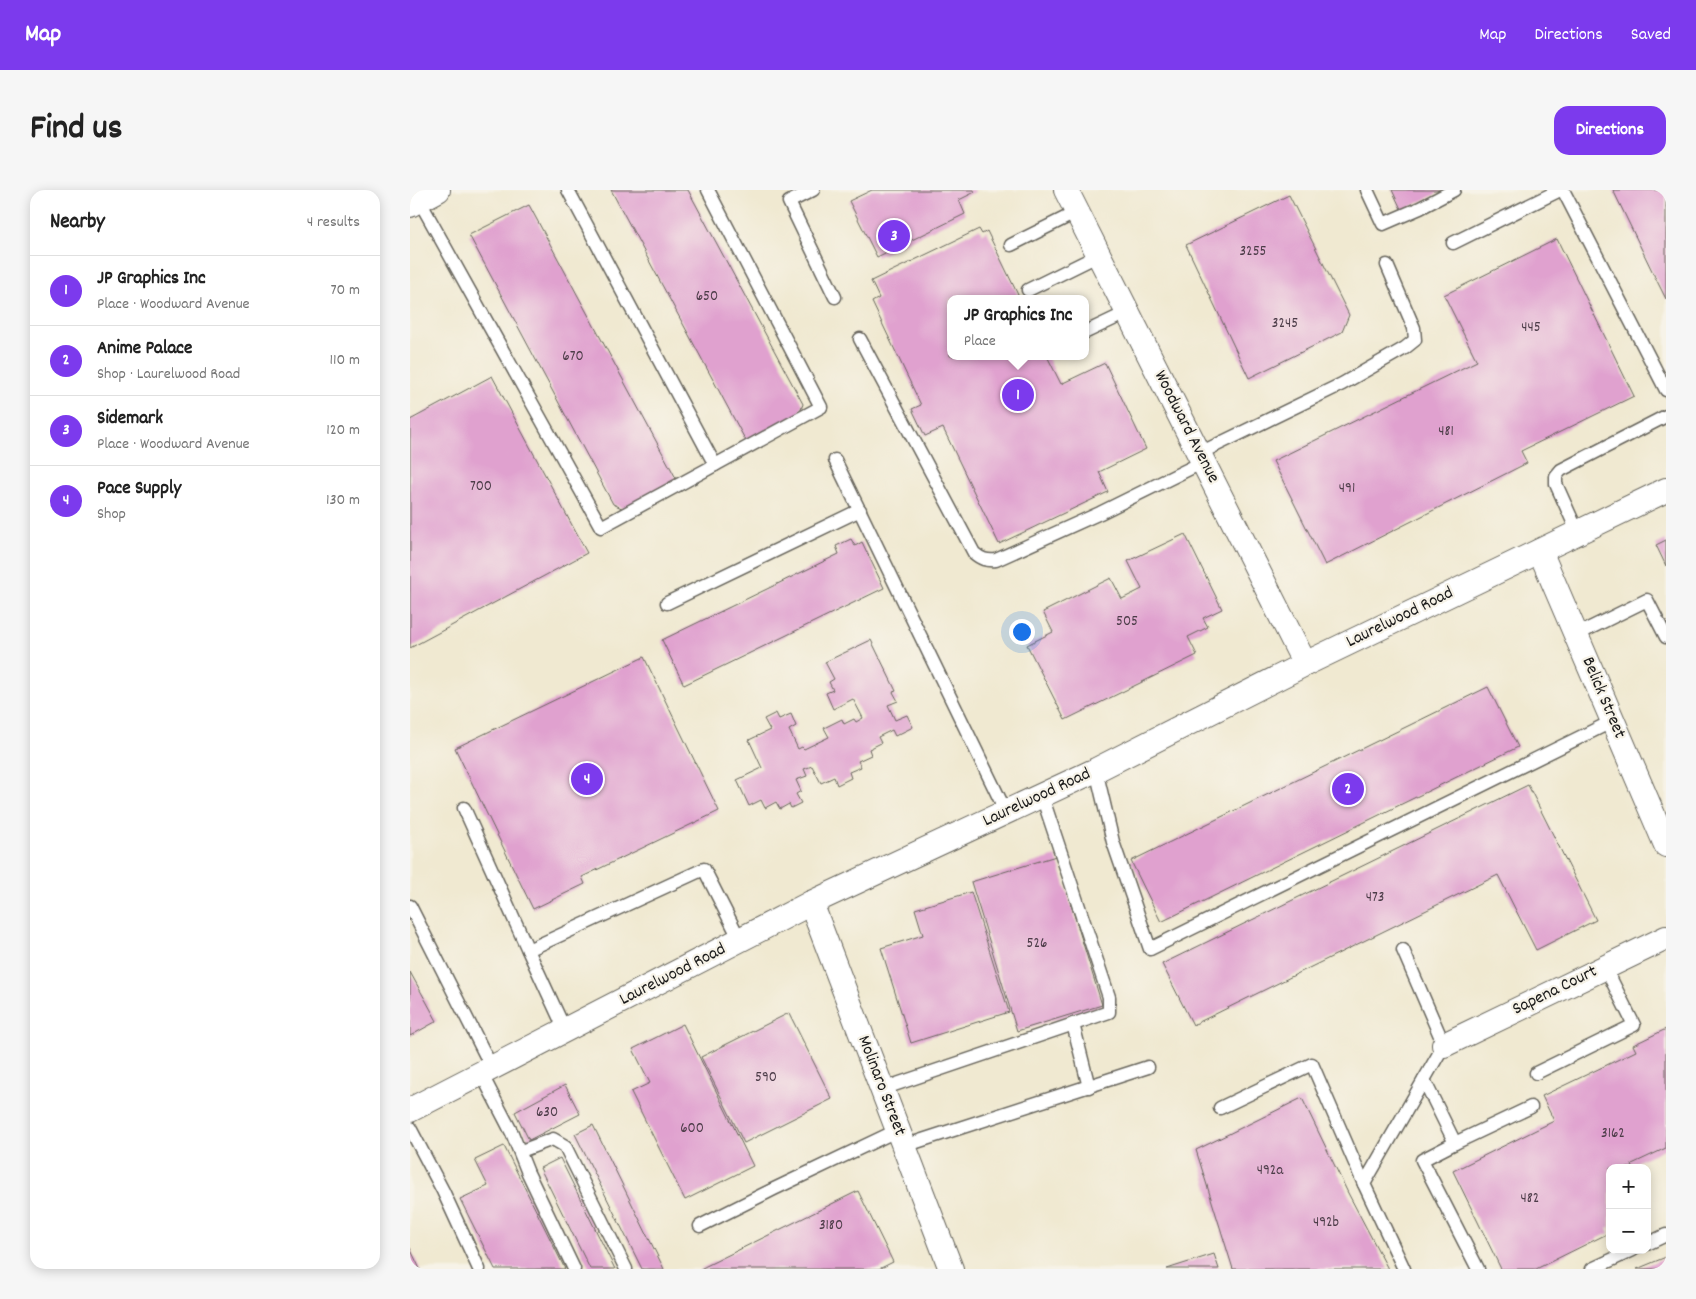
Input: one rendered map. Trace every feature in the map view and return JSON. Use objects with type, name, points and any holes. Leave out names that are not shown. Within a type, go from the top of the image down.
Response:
[{"type":"street","name":"Woodward Avenue","points":[[1066,190],[1305,664]]},
{"type":"street","name":"Laurelwood Road","points":[[410,1110],[811,903],[1096,770],[1305,664],[1666,490]]},
{"type":"street","name":"Belick Street","points":[[1540,551],[1666,845]]},
{"type":"street","name":"Molinaro Street","points":[[811,903],[951,1269]]},
{"type":"street","name":"Sapena Court","points":[[1444,1045],[1666,938]]},
{"type":"lane","points":[[568,190],[716,465]]},
{"type":"lane","points":[[422,198],[601,527],[822,407],[708,190]]},
{"type":"lane","points":[[813,190],[789,202],[835,297]]},
{"type":"lane","points":[[1367,190],[1383,224],[1420,208],[1454,190]]},
{"type":"lane","points":[[1453,244],[1562,190],[1666,390]]},
{"type":"lane","points":[[1011,245],[1077,212]]},
{"type":"lane","points":[[1028,290],[1099,255]]},
{"type":"lane","points":[[860,339],[974,553],[988,561],[996,560],[1100,512],[1342,384],[1405,348],[1415,340],[1414,328],[1387,265]]},
{"type":"lane","points":[[1089,331],[1128,312]]},
{"type":"lane","points":[[1578,533],[1556,484],[1556,476],[1561,470],[1666,416]]},
{"type":"lane","points":[[835,460],[1006,812]]},
{"type":"lane","points":[[667,603],[860,510]]},
{"type":"lane","points":[[1576,635],[1647,600],[1666,637]]},
{"type":"lane","points":[[1096,770],[1113,842],[1150,949],[1613,721]]},
{"type":"lane","points":[[882,1089],[1109,1012],[1109,997],[1042,796]]},
{"type":"lane","points":[[464,808],[565,1030]]},
{"type":"lane","points":[[528,950],[704,869],[740,940]]},
{"type":"lane","points":[[410,906],[486,1070],[521,1151],[528,1173],[574,1269]]},
{"type":"lane","points":[[1364,1184],[1444,1045],[1403,950]]},
{"type":"lane","points":[[1536,1072],[1634,1025],[1605,967]]},
{"type":"lane","points":[[1073,1024],[1089,1086]]},
{"type":"lane","points":[[1220,1108],[1312,1064],[1364,1184],[1404,1269]]},
{"type":"lane","points":[[700,1226],[901,1138],[1089,1086],[1148,1067]]},
{"type":"lane","points":[[1424,1080],[1455,1143]]},
{"type":"lane","points":[[1478,1269],[1422,1160],[1531,1107]]},
{"type":"lane","points":[[410,1128],[443,1191],[479,1269]]},
{"type":"lane","points":[[521,1151],[553,1139],[565,1146],[626,1269]]},
{"type":"lane","points":[[1651,1242],[1666,1235]]},
{"type":"lane","points":[[1592,1269],[1624,1254]]},
{"type":"building","points":[[611,190],[688,190],[803,404],[799,415],[747,443]]},
{"type":"building","points":[[872,190],[974,190],[975,192],[959,200],[965,214],[877,257],[849,201]]},
{"type":"building","points":[[1392,190],[1444,190],[1402,211]]},
{"type":"building","points":[[1613,190],[1666,190],[1666,299],[1655,277]]},
{"type":"building","points":[[1289,195],[1349,315],[1342,332],[1249,378],[1186,245]]},
{"type":"building","points":[[529,205],[677,480],[626,510],[613,504],[469,235]]},
{"type":"building","points":[[979,229],[982,234],[987,231],[1018,295],[947,295],[947,360],[1049,360],[1061,384],[1105,363],[1146,449],[1099,472],[1108,492],[999,544],[943,428],[925,436],[912,409],[921,405],[872,302],[879,298],[871,281]]},
{"type":"building","points":[[1557,239],[1634,396],[1521,451],[1527,463],[1325,565],[1273,461],[1477,361],[1444,295]]},
{"type":"building","points":[[492,376],[587,553],[410,648],[410,420]]},
{"type":"building","points":[[1185,534],[1222,609],[1203,618],[1208,627],[1188,637],[1197,655],[1065,720],[1027,645],[1053,632],[1043,612],[1111,578],[1122,599],[1142,589],[1128,561]]},
{"type":"building","points":[[851,539],[855,546],[862,542],[884,588],[684,685],[662,640],[839,554],[836,546]]},
{"type":"building","points":[[1666,540],[1666,566],[1656,545]]},
{"type":"building","points":[[871,640],[896,691],[893,692],[898,701],[888,705],[895,720],[907,715],[913,727],[895,736],[892,730],[878,737],[881,743],[869,749],[871,755],[858,761],[861,767],[849,772],[851,778],[837,785],[834,777],[821,783],[812,766],[804,769],[807,776],[796,780],[801,791],[796,794],[801,803],[791,808],[789,804],[780,809],[776,802],[765,808],[761,800],[749,806],[737,780],[762,768],[749,740],[770,730],[764,719],[776,713],[779,719],[791,714],[796,726],[789,730],[798,749],[802,747],[804,749],[829,737],[824,728],[842,719],[844,724],[854,719],[856,722],[863,718],[853,699],[833,709],[826,693],[833,690],[829,682],[834,679],[825,662]]},
{"type":"building","points":[[644,657],[719,811],[582,877],[585,884],[533,909],[455,748]]},
{"type":"building","points":[[1488,687],[1518,747],[1161,922],[1131,861]]},
{"type":"building","points":[[1528,785],[1596,920],[1536,950],[1498,875],[1193,1025],[1162,964]]},
{"type":"building","points":[[1056,856],[1102,1005],[1017,1031],[971,882]]},
{"type":"building","points":[[971,892],[1009,1012],[911,1043],[881,948],[923,935],[915,909]]},
{"type":"building","points":[[410,972],[437,1021],[410,1036]]},
{"type":"building","points":[[789,1013],[832,1099],[744,1143],[701,1057]]},
{"type":"building","points":[[683,1024],[753,1166],[685,1200],[631,1092],[650,1083],[633,1049]]},
{"type":"building","points":[[1666,1029],[1666,1148],[1632,1164],[1606,1164],[1606,1234],[1536,1269],[1501,1269],[1453,1171],[1554,1121],[1542,1096],[1636,1051],[1633,1045]]},
{"type":"building","points":[[565,1085],[580,1114],[529,1140],[515,1112]]},
{"type":"building","points":[[1302,1098],[1348,1193],[1388,1269],[1233,1269],[1196,1150]]},
{"type":"building","points":[[593,1125],[664,1269],[642,1269],[575,1134]]},
{"type":"building","points":[[504,1146],[565,1269],[495,1269],[460,1199],[488,1186],[475,1160]]},
{"type":"building","points":[[560,1158],[615,1269],[590,1269],[540,1168]]},
{"type":"building","points":[[858,1191],[893,1262],[879,1269],[700,1269]]},
{"type":"building","points":[[410,1248],[420,1269],[410,1269]]},
{"type":"building","points":[[1214,1254],[1219,1269],[1167,1269]]},
{"type":"building","points":[[1666,1257],[1666,1269],[1637,1269]]},
{"type":"place","name":"Sidemark","points":[[894,236]]},
{"type":"place","name":"JP Graphics Inc","points":[[1018,395]]},
{"type":"place","name":"Pace Supply","points":[[587,779]]},
{"type":"place","name":"Anime Palace","points":[[1348,789]]}]
